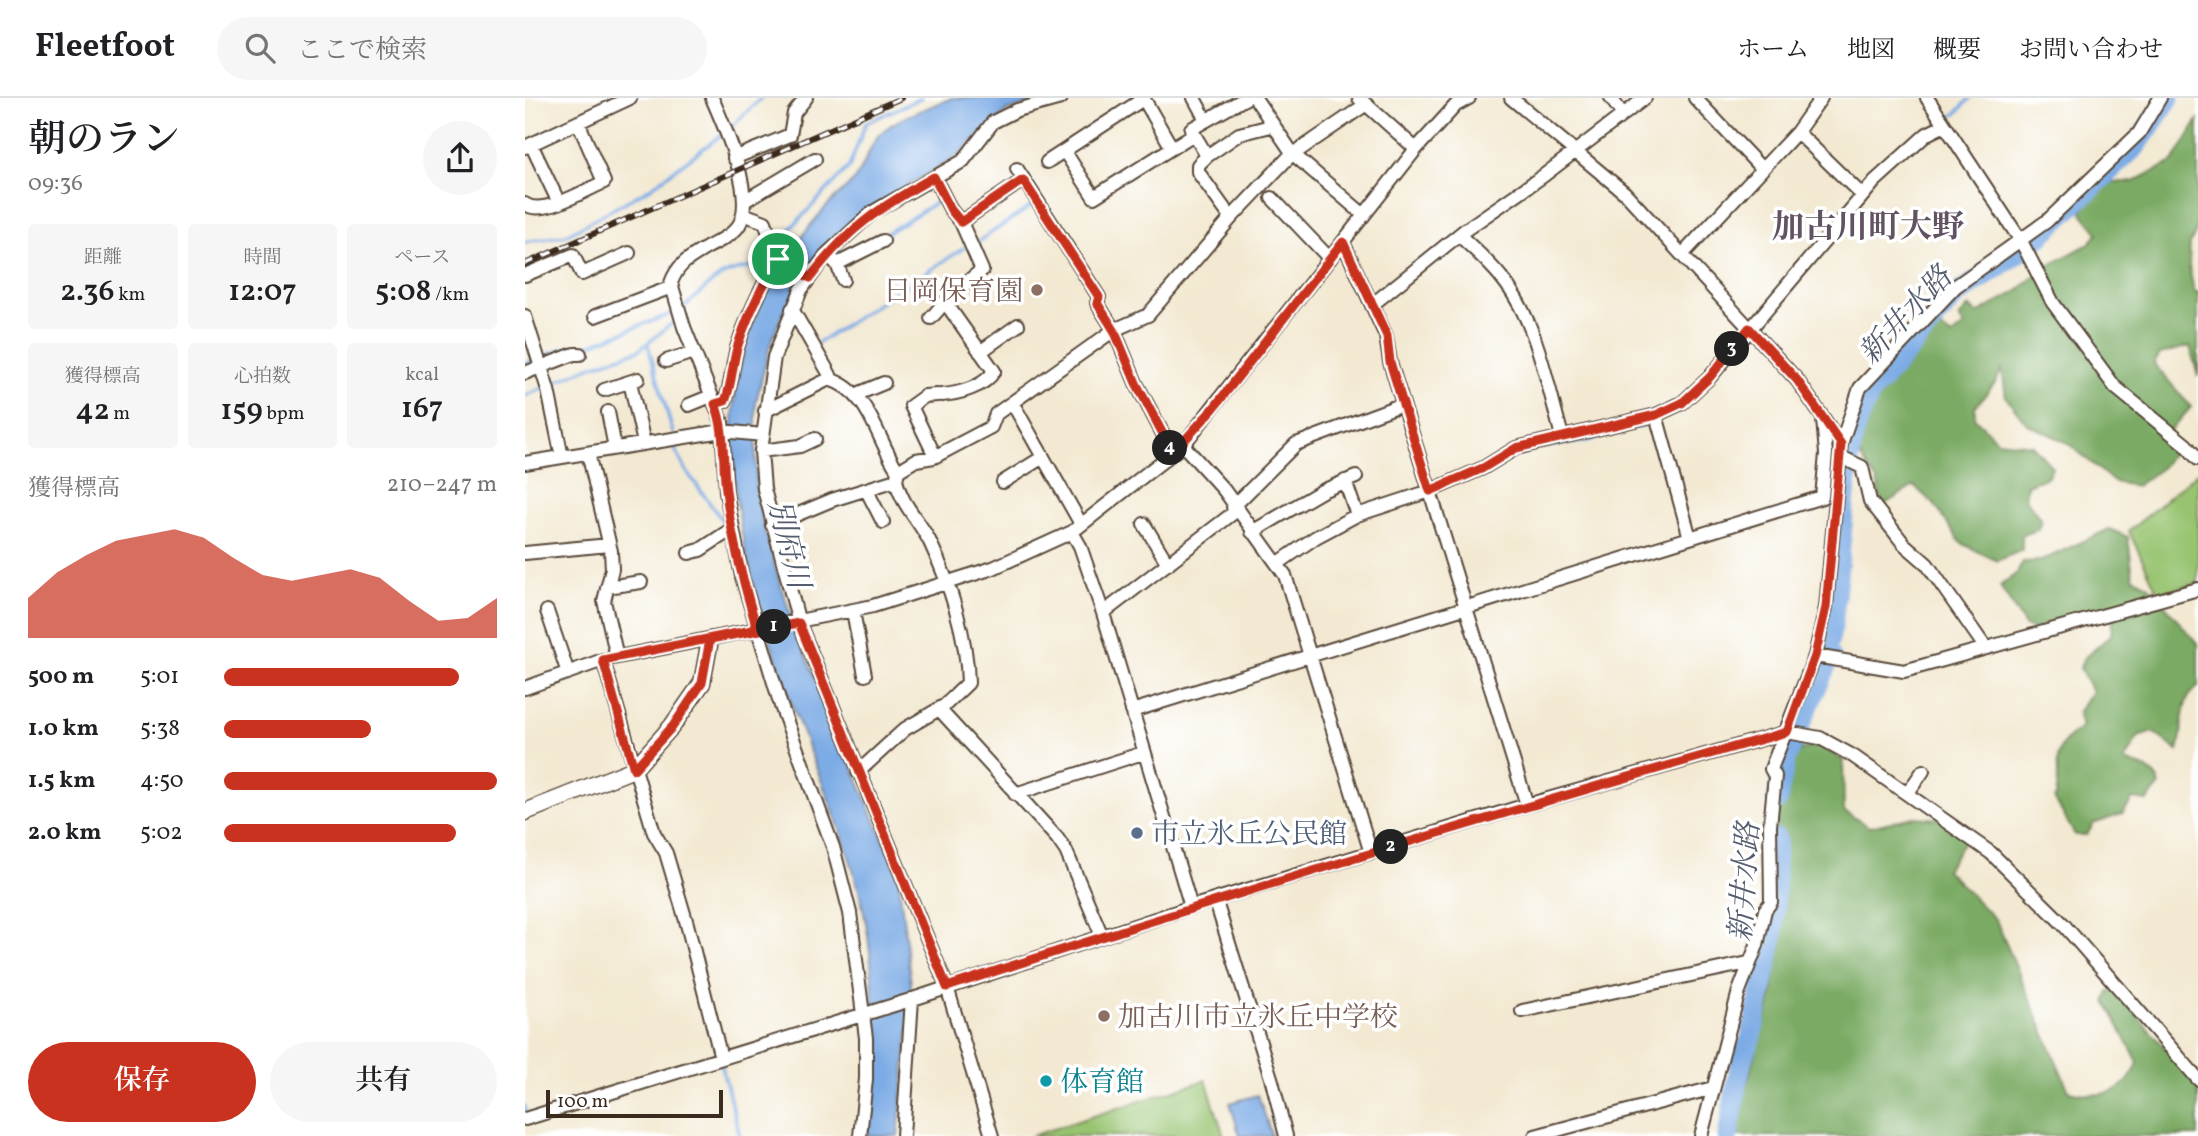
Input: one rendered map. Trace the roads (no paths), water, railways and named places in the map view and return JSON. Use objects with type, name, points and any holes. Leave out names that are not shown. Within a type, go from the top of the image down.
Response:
[{"type":"street","points":[[559,203],[528,146],[630,98]]},
{"type":"street","points":[[712,98],[727,132],[746,200],[741,223],[730,234],[681,263],[675,273],[672,287],[722,431],[726,492],[732,529],[757,629],[781,706],[833,847],[850,912],[866,1013],[866,1079],[860,1136]]},
{"type":"street","points":[[734,158],[789,135],[794,113],[806,98]]},
{"type":"street","points":[[992,1136],[947,987],[799,623],[764,489],[761,451],[774,357],[792,309],[810,278],[832,259],[873,212],[963,161],[993,122],[1017,110],[1061,98]]},
{"type":"street","points":[[1193,98],[1206,120]]},
{"type":"street","points":[[1207,156],[1191,129],[1246,98]]},
{"type":"street","points":[[1255,98],[1293,154],[1364,215]]},
{"type":"street","points":[[525,688],[603,660],[853,611],[993,568],[1077,528],[1178,449],[1416,149],[1456,105],[1469,98]]},
{"type":"street","points":[[1511,98],[1625,193],[1797,380],[1841,450],[1862,467],[1870,501],[1904,544],[1927,564],[1985,647]]},
{"type":"street","points":[[1611,98],[1623,115]]},
{"type":"street","points":[[1373,304],[1459,235],[1645,98]]},
{"type":"street","points":[[1695,98],[1762,169]]},
{"type":"street","points":[[1682,255],[1797,132],[1821,98]]},
{"type":"street","points":[[1927,98],[2021,242],[2053,303],[2115,387],[2186,445],[2198,459]]},
{"type":"street","points":[[1701,1136],[1748,963],[1757,946],[1765,910],[1771,902],[1770,825],[1775,776],[1771,769],[1815,656],[1826,607],[1841,450],[1860,388],[1956,286],[2047,221],[2139,133],[2156,100]]},
{"type":"street","points":[[1047,162],[1111,126],[1140,101],[1145,102],[1172,148]]},
{"type":"street","points":[[772,524],[832,500],[867,491],[897,475],[916,460],[935,456],[991,427],[996,414],[1069,360],[1114,330],[1148,315],[1231,218],[1293,154],[1362,101],[1416,149]]},
{"type":"street","points":[[525,204],[535,208],[559,203],[604,181],[577,122]]},
{"type":"street","points":[[1231,218],[1198,172],[1198,165],[1239,134],[1272,126]]},
{"type":"street","points":[[1277,564],[1316,537],[1357,515],[1430,491],[1483,468],[1516,448],[1656,415],[1682,403],[1710,377],[1749,328],[1793,281],[1862,195],[1927,134],[1943,126]]},
{"type":"street","points":[[1797,132],[1862,195]]},
{"type":"street","points":[[1065,152],[1094,197],[1194,134]]},
{"type":"street","points":[[746,200],[806,172],[815,159]]},
{"type":"street","points":[[961,222],[1020,174],[1071,250],[1114,330],[1136,383],[1178,449],[1224,490],[1235,509],[1285,575],[1371,853]]},
{"type":"street","points":[[931,318],[982,270],[961,222],[951,210],[934,177]]},
{"type":"street","points":[[1272,198],[1278,214],[1329,259]]},
{"type":"street","points":[[743,214],[765,222],[778,259],[810,278]]},
{"type":"street","points":[[1459,235],[1502,277],[1522,309],[1538,350],[1562,436]]},
{"type":"street","points":[[832,259],[871,254],[883,241]]},
{"type":"street","points":[[1343,242],[1387,336],[1390,362],[1527,805]]},
{"type":"street","points":[[525,275],[573,254],[582,274],[629,253]]},
{"type":"street","points":[[689,405],[713,400],[725,401],[730,373],[745,325],[778,259]]},
{"type":"street","points":[[832,259],[843,280]]},
{"type":"street","points":[[595,316],[611,304],[672,287]]},
{"type":"street","points":[[935,456],[911,406],[925,396],[963,391],[993,375],[994,371],[945,302]]},
{"type":"street","points":[[765,411],[828,380],[830,375],[816,346],[792,309]]},
{"type":"street","points":[[525,316],[547,386],[562,457]]},
{"type":"street","points":[[980,352],[1009,339],[1018,325]]},
{"type":"street","points":[[666,361],[694,352]]},
{"type":"street","points":[[525,373],[538,361],[580,354]]},
{"type":"street","points":[[828,380],[849,388],[867,410],[897,475],[901,498],[929,541],[952,596],[968,683],[939,709],[905,729],[858,772]]},
{"type":"street","points":[[604,390],[634,381],[644,443]]},
{"type":"street","points":[[855,395],[884,383]]},
{"type":"street","points":[[1013,404],[1043,457],[1077,528],[1080,546],[1191,907]]},
{"type":"street","points":[[1103,614],[1235,509],[1296,444],[1403,404]]},
{"type":"street","points":[[608,412],[615,448]]},
{"type":"street","points":[[1656,415],[1691,538]]},
{"type":"street","points":[[1132,711],[1822,498],[1826,454],[1823,419]]},
{"type":"street","points":[[525,463],[722,431],[763,435]]},
{"type":"street","points":[[761,451],[800,446],[815,439]]},
{"type":"street","points":[[588,453],[610,545],[612,569],[604,613],[618,657]]},
{"type":"street","points":[[1003,482],[1043,457]]},
{"type":"street","points":[[1252,532],[1282,512],[1350,479],[1357,515]]},
{"type":"street","points":[[867,491],[883,522]]},
{"type":"street","points":[[1144,524],[1168,564]]},
{"type":"street","points":[[689,553],[700,550],[732,529]]},
{"type":"street","points":[[525,553],[543,546],[610,545]]},
{"type":"street","points":[[607,587],[641,582]]},
{"type":"street","points":[[1815,656],[1904,671],[2198,589]]},
{"type":"street","points":[[547,611],[568,673]]},
{"type":"street","points":[[853,611],[865,675]]},
{"type":"street","points":[[525,812],[627,775],[634,769],[673,726],[702,683],[710,639]]},
{"type":"street","points":[[603,660],[634,769],[680,901],[721,1058]]},
{"type":"street","points":[[939,709],[1066,851],[1102,936]]},
{"type":"street","points":[[525,1118],[909,1000],[1191,907],[1216,902],[1527,805],[1787,732],[1820,737],[1990,853],[2063,924],[2198,1079]]},
{"type":"street","points":[[1016,794],[1143,753]]},
{"type":"street","points":[[1907,794],[1923,771]]},
{"type":"street","points":[[1216,902],[1272,1081],[1286,1136]]},
{"type":"street","points":[[1523,1011],[1748,963]]},
{"type":"street","points":[[903,1136],[909,1000]]},
{"type":"street","points":[[1535,1136],[1713,1088]]},
{"type":"water","name":"別府川","points":[[952,98],[1046,98],[1007,111],[954,158],[860,214],[830,241],[810,266],[781,317],[770,345],[756,402],[756,488],[777,573],[798,637],[898,875],[912,993],[898,1136],[867,1136],[873,1015],[866,924],[845,844],[766,629],[749,565],[737,503],[732,442],[737,382],[753,323],[782,265],[826,207],[855,179],[880,134],[905,117]]},
{"type":"water","points":[[1258,1095],[1272,1136],[1240,1136],[1230,1103]]},
{"type":"waterway","points":[[730,128],[761,98]]},
{"type":"waterway","points":[[776,244],[849,167],[866,123],[921,98]]},
{"type":"waterway","points":[[1946,118],[1956,114],[1970,98]]},
{"type":"waterway","name":"新井水路","points":[[1777,800],[1785,760],[1830,656],[1826,650],[1832,627],[1848,465],[1854,429],[1870,393],[1955,296],[2031,244],[2136,146],[2169,98]]},
{"type":"waterway","points":[[525,242],[566,235],[649,189],[724,133]]},
{"type":"waterway","points":[[882,236],[940,200]]},
{"type":"waterway","points":[[976,243],[1033,205]]},
{"type":"waterway","points":[[838,253],[856,248]]},
{"type":"waterway","points":[[818,343],[964,248]]},
{"type":"waterway","points":[[683,308],[717,278],[734,271],[761,266],[771,251]]},
{"type":"waterway","points":[[541,357],[563,349],[589,345],[676,312]]},
{"type":"waterway","points":[[525,396],[587,368],[639,350],[675,321]]},
{"type":"waterway","points":[[1733,340],[1743,328]]},
{"type":"waterway","points":[[648,345],[673,433]]},
{"type":"waterway","points":[[525,363],[534,360]]},
{"type":"waterway","points":[[1545,447],[1586,441],[1652,423]]},
{"type":"waterway","points":[[672,443],[685,469],[727,527]]},
{"type":"waterway","points":[[1509,459],[1524,452]]},
{"type":"waterway","name":"新井水路","points":[[1728,1136],[1741,1061],[1751,1039],[1773,935],[1776,839]]},
{"type":"waterway","points":[[721,1064],[740,1136]]},
{"type":"waterway","points":[[525,1106],[526,1111]]},
{"type":"railway","points":[[525,264],[901,98]]},
{"type":"place","name":"日岡保育園","points":[[1037,290]]},
{"type":"place","name":"市立氷丘公民館","points":[[1137,833]]},
{"type":"place","name":"加古川市立氷丘中学校","points":[[1104,1016]]},
{"type":"place","name":"体育館","points":[[1046,1081]]},
{"type":"district","name":"加古川町大野","points":[[1868,226]]}]
